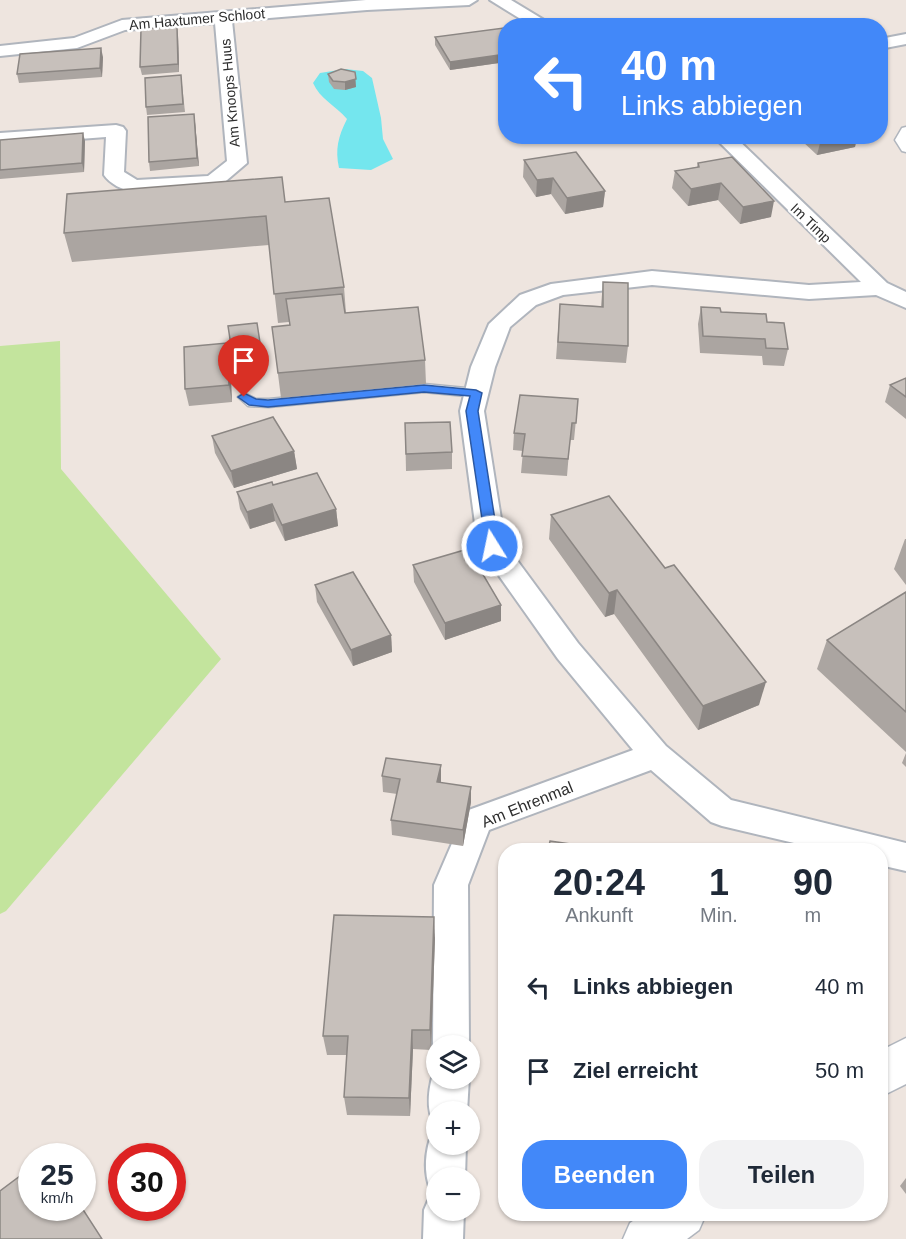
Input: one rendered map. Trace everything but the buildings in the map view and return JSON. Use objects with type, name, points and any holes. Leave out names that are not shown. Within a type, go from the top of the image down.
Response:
[{"type":"main road","points":[[888,1071],[906,1059]]},
{"type":"main road","points":[[646,1239],[673,1221]]},
{"type":"street","name":"Am Haxtumer Schloot","points":[[0,51],[77,43],[122,25],[367,5],[469,0]]},
{"type":"street","points":[[498,0],[531,18]]},
{"type":"street","name":"Am Knoops Huus","points":[[0,139],[116,131],[114,175],[133,186],[213,182],[237,163],[223,18]]},
{"type":"street","points":[[888,42],[906,39]]},
{"type":"street","name":"Im Timp","points":[[730,144],[879,288],[906,301]]},
{"type":"street","points":[[848,843],[722,812],[655,755],[568,651],[492,546],[472,411],[483,367],[500,324],[528,300],[559,289],[652,278],[809,292],[879,288]]},
{"type":"street","name":"Am Ehrenmal","points":[[451,1035],[451,885],[477,821],[655,755]]},
{"type":"street","points":[[888,853],[906,857]]},
{"type":"street","points":[[443,1239],[444,1221]]},
{"type":"lane","points":[[906,130],[900,140],[906,149]]},
{"type":"lane","points":[[244,397],[253,403],[268,404],[424,388],[476,393]]},
{"type":"green space","points":[[60,341],[61,469],[221,659],[6,911],[0,914],[0,346]]},
{"type":"water","points":[[345,69],[363,71],[372,78],[383,139],[393,159],[371,170],[339,168],[338,143],[347,119],[316,89],[313,83],[320,73]]},
{"type":"route","points":[[244,397],[253,403],[268,404],[424,388],[476,393],[472,411],[492,546]]}]
